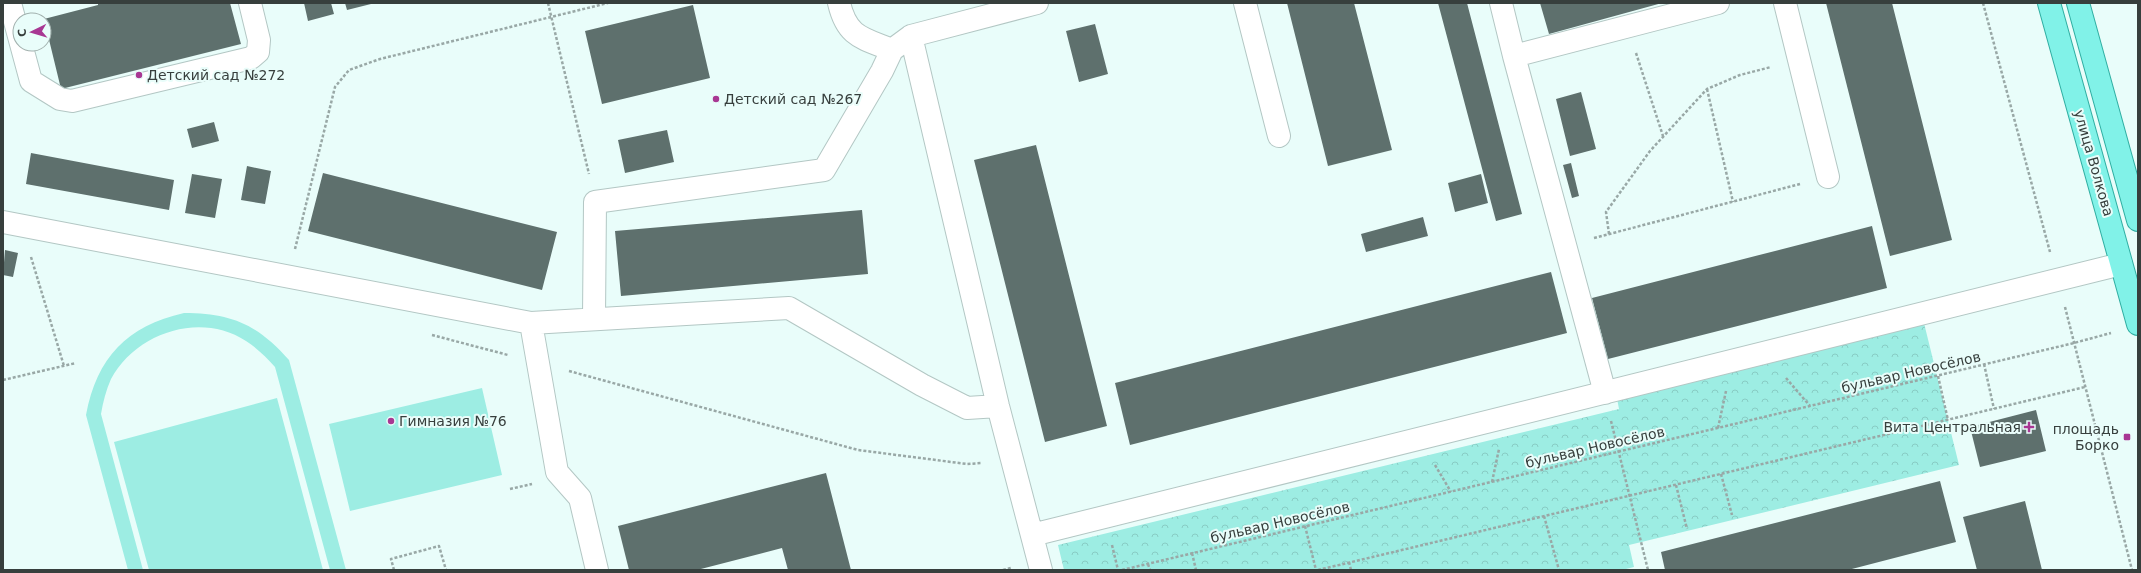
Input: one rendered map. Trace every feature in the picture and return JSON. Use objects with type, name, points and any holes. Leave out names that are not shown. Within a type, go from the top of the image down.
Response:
[{"type":"main road","name":"улица Волкова","points":[[2049,3],[2138,324]]},
{"type":"main road","name":"улица Волкова","points":[[2078,3],[2138,220]]},
{"type":"lane","points":[[10,3],[11,44],[31,81],[60,99],[72,101],[251,58],[258,52],[259,40],[250,3]]},
{"type":"lane","points":[[839,3],[842,16],[852,33],[892,50]]},
{"type":"lane","points":[[594,318],[595,202],[824,170],[882,71],[892,50],[911,36],[1037,3]]},
{"type":"lane","points":[[1245,3],[1279,136]]},
{"type":"lane","points":[[1501,3],[1564,246],[1605,393]]},
{"type":"lane","points":[[1514,56],[1718,3]]},
{"type":"lane","points":[[1785,3],[1828,177]]},
{"type":"lane","points":[[911,36],[998,406],[1041,570]]},
{"type":"lane","points":[[3,222],[531,323],[594,318],[789,308],[922,385],[967,408],[998,406]]},
{"type":"lane","points":[[1032,535],[2121,264]]},
{"type":"lane","points":[[531,323],[557,472],[580,498],[596,570]]},
{"type":"path","points":[[548,3],[595,202]]},
{"type":"path","points":[[288,277],[336,87],[349,70],[380,59],[552,18],[608,3]]},
{"type":"path","points":[[1983,3],[2058,280],[2132,570]]},
{"type":"path","points":[[1628,26],[1664,136]]},
{"type":"path","points":[[1609,234],[1606,212],[1650,151],[1707,88],[1740,75],[1798,59]]},
{"type":"path","points":[[1707,88],[1733,202]]},
{"type":"path","points":[[1564,246],[1828,177]]},
{"type":"path","points":[[29,251],[64,366]]},
{"type":"path","name":"бульвар Новосёлов","points":[[1122,570],[1938,376],[2117,331]]},
{"type":"path","points":[[1764,353],[1810,406]]},
{"type":"path","points":[[3,380],[76,363]]},
{"type":"path","points":[[1984,364],[1994,409]]},
{"type":"path","points":[[1938,376],[1948,420]]},
{"type":"path","points":[[1305,526],[1317,570],[2085,387]]},
{"type":"path","points":[[1618,452],[1648,570]]},
{"type":"path","points":[[1721,474],[1732,515]]},
{"type":"path","points":[[510,489],[533,483]]},
{"type":"path","points":[[1676,485],[1687,529]]},
{"type":"path","points":[[1544,516],[1559,570]]},
{"type":"path","points":[[394,570],[391,558],[439,546],[446,570]]},
{"type":"path","points":[[1192,553],[1196,570]]},
{"type":"path","points":[[1349,562],[1351,570]]},
{"type":"path","points":[[1148,564],[1150,570]]},
{"type":"green space","points":[[184,313],[216,315],[243,323],[266,338],[289,360],[346,570],[330,570],[275,367],[246,341],[228,332],[209,328],[190,328],[171,332],[153,339],[136,349],[122,363],[111,379],[104,401],[101,414],[143,570],[128,570],[86,415],[91,394],[98,376],[118,347],[146,326]]},
{"type":"green space","points":[[1923,319],[1959,465],[1629,545],[1634,567],[1622,570],[1064,570],[1058,545],[1619,409],[1616,393]]},
{"type":"green space","points":[[482,388],[502,475],[350,511],[329,424]]},
{"type":"green space","points":[[277,398],[323,570],[149,570],[114,442]]},
{"type":"building","points":[[98,3],[230,3],[241,44],[61,89],[52,52],[52,17],[98,5]]},
{"type":"building","points":[[304,3],[331,3],[334,14],[308,21]]},
{"type":"building","points":[[345,3],[371,3],[371,4],[347,10]]},
{"type":"building","points":[[1287,3],[1354,3],[1392,150],[1328,166]]},
{"type":"building","points":[[1438,3],[1467,3],[1522,214],[1496,221]]},
{"type":"building","points":[[1540,3],[1662,3],[1549,34]]},
{"type":"building","points":[[1826,3],[1892,3],[1952,240],[1890,256]]},
{"type":"building","points":[[693,5],[710,78],[602,104],[585,31]]},
{"type":"building","points":[[1095,24],[1108,74],[1079,82],[1066,31]]},
{"type":"building","points":[[1581,92],[1596,149],[1570,156],[1556,99]]},
{"type":"building","points":[[214,122],[219,141],[192,148],[187,129]]},
{"type":"building","points":[[667,130],[674,162],[625,173],[618,140]]},
{"type":"building","points":[[1036,145],[1107,426],[1045,442],[974,160]]},
{"type":"building","points":[[31,153],[174,180],[169,210],[26,184]]},
{"type":"building","points":[[1571,163],[1579,196],[1572,198],[1563,165]]},
{"type":"building","points":[[247,166],[271,171],[265,204],[241,200]]},
{"type":"building","points":[[323,173],[557,232],[542,290],[308,231]]},
{"type":"building","points":[[192,174],[222,179],[215,218],[185,213]]},
{"type":"building","points":[[1481,174],[1488,203],[1455,212],[1448,183]]},
{"type":"building","points":[[862,210],[868,274],[621,296],[615,231]]},
{"type":"building","points":[[1423,217],[1428,236],[1366,252],[1361,234]]},
{"type":"building","points":[[1872,226],[1887,288],[1608,359],[1592,298]]},
{"type":"building","points":[[5,250],[18,253],[13,277],[3,275]]},
{"type":"building","points":[[1551,272],[1567,333],[1130,445],[1115,383]]},
{"type":"building","points":[[2036,410],[2046,451],[1980,467],[1970,427]]},
{"type":"building","points":[[826,473],[851,570],[788,570],[782,548],[697,570],[629,570],[618,526]]},
{"type":"building","points":[[1940,481],[1956,542],[1848,570],[1665,570],[1661,552]]},
{"type":"building","points":[[2025,501],[2042,570],[1977,570],[1963,517]]},
{"type":"place","name":"Детский сад №272","points":[[139,75]]},
{"type":"place","name":"Детский сад №267","points":[[716,99]]},
{"type":"place","name":"Гимназия №76","points":[[391,421]]},
{"type":"place","name":"Вита Центральная","points":[[2029,427]]},
{"type":"place","name":"площадь Борко","points":[[2127,437]]}]
